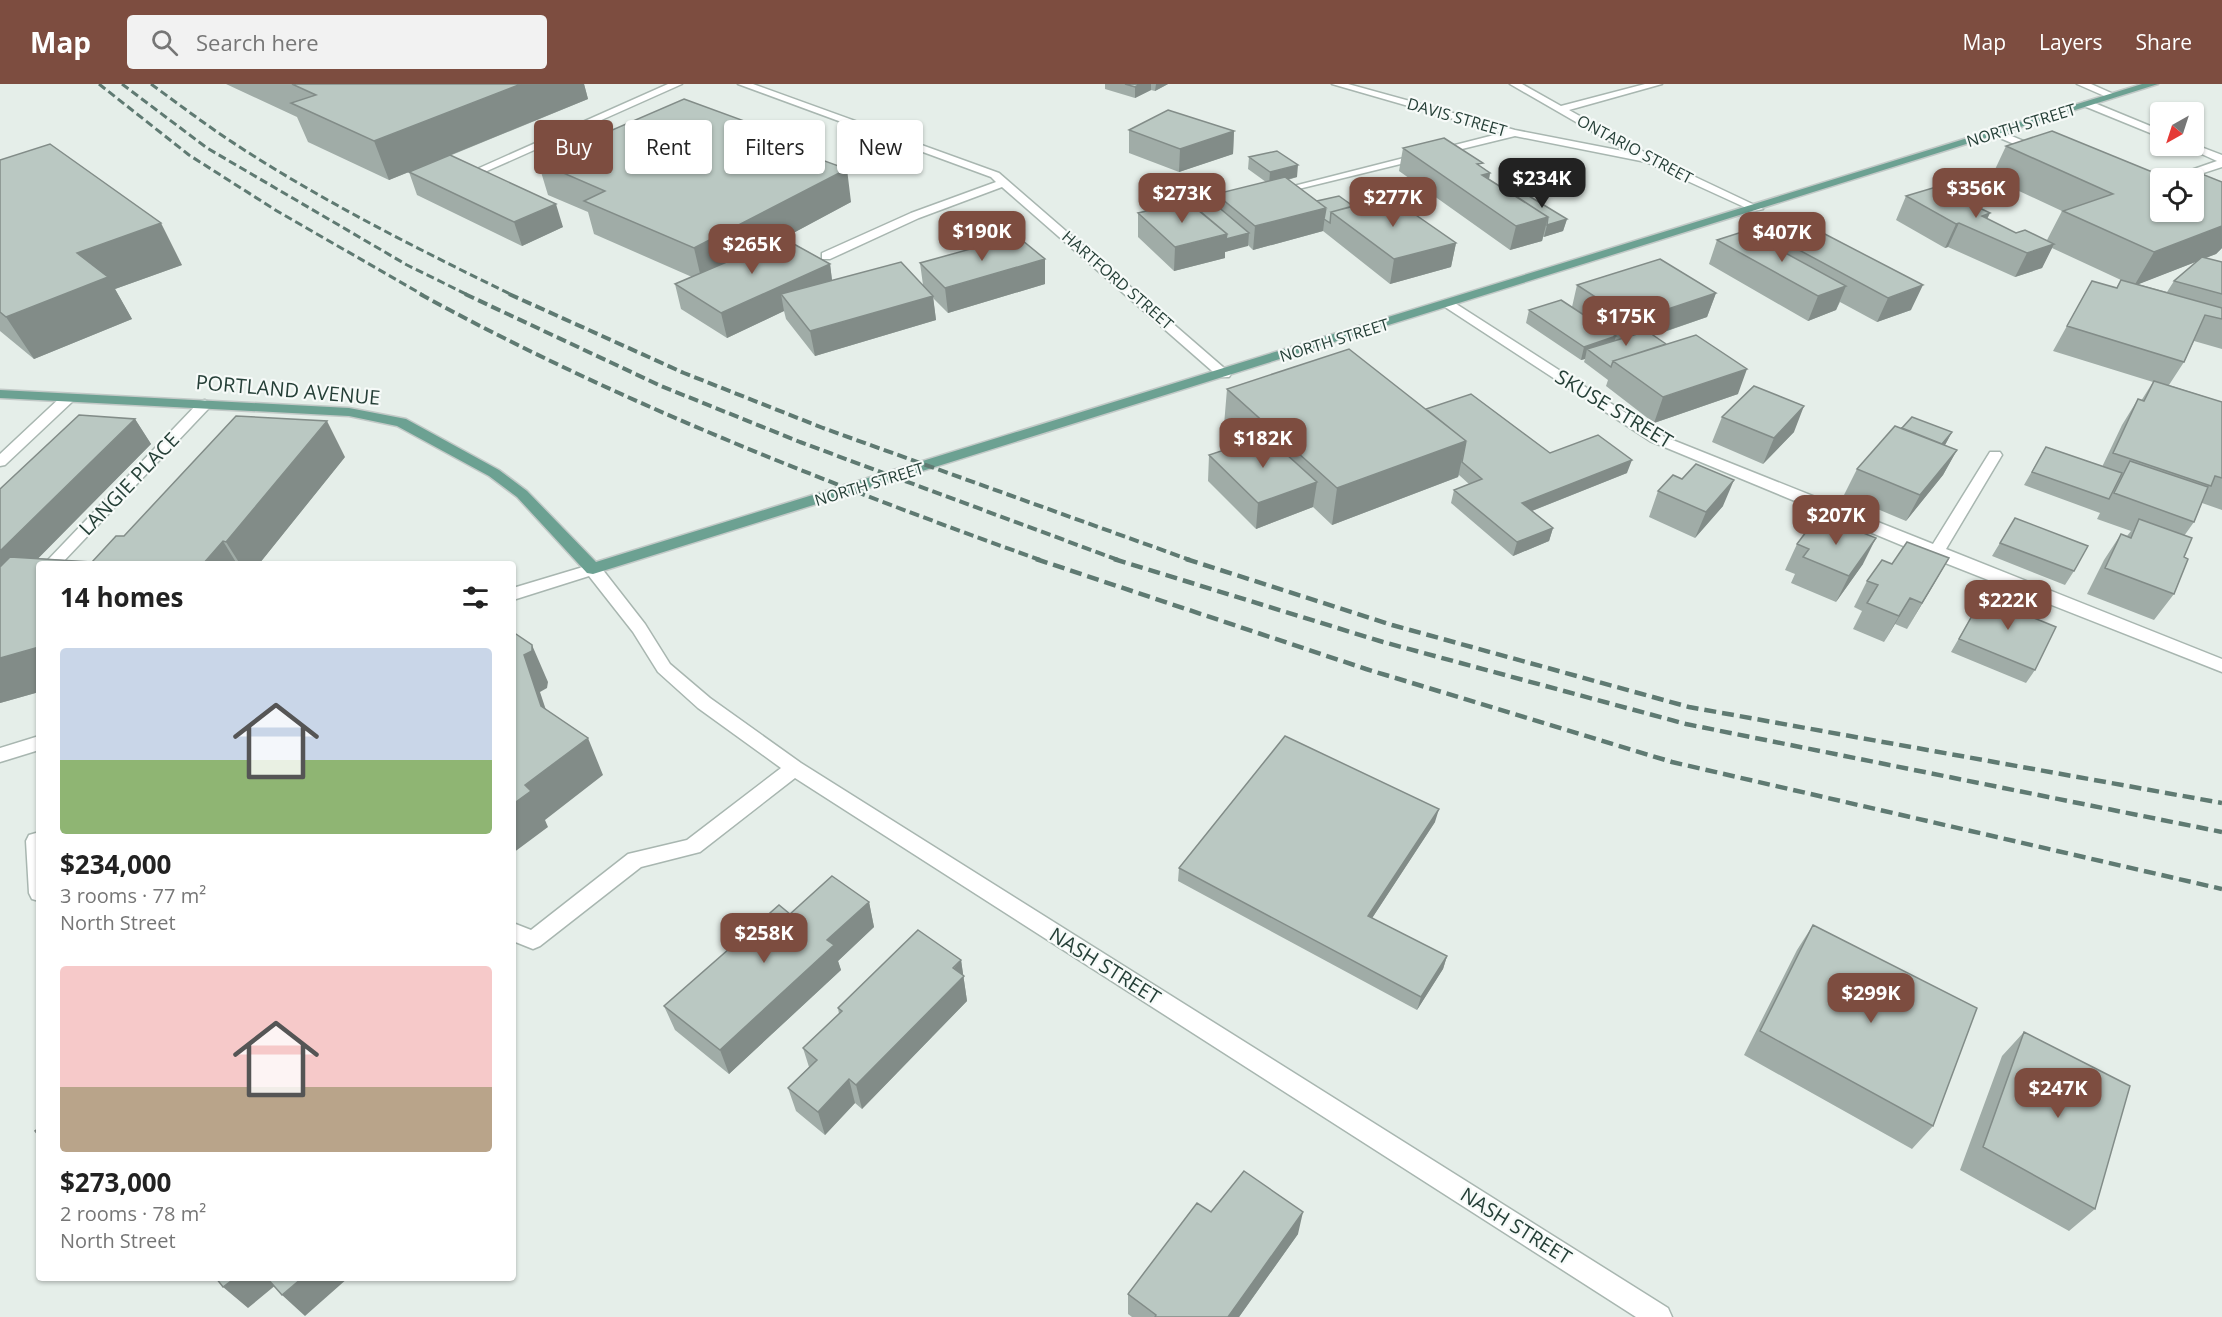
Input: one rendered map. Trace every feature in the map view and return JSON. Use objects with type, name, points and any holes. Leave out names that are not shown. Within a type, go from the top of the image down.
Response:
[{"type":"main road","name":"NORTH STREET","points":[[593,569],[2153,84]]},
{"type":"main road","name":"PORTLAND AVENUE","points":[[0,394],[349,412],[401,422],[494,473],[522,494],[593,569]]},
{"type":"street","points":[[483,169],[677,84]]},
{"type":"street","name":"HARTFORD STREET","points":[[743,84],[980,168],[1006,182],[1224,374]]},
{"type":"street","name":"DAVIS STREET","points":[[1337,84],[1514,133],[1649,159]]},
{"type":"street","name":"ONTARIO STREET","points":[[1515,84],[1649,159],[1757,209]]},
{"type":"street","points":[[1562,109],[1657,84]]},
{"type":"street","points":[[2082,84],[2113,96]]},
{"type":"street","points":[[2088,104],[2150,130]]},
{"type":"street","points":[[1286,191],[1514,133]]},
{"type":"street","points":[[1997,133],[2051,156]]},
{"type":"street","points":[[2204,153],[2222,161]]},
{"type":"street","points":[[2204,168],[2222,161]]},
{"type":"street","points":[[826,256],[888,226],[969,193],[1006,182]]},
{"type":"street","name":"SKUSE STREET","points":[[1450,304],[1654,438],[2222,666]]},
{"type":"street","points":[[0,462],[68,398]]},
{"type":"street","name":"LANGIE PLACE","points":[[55,561],[205,404]]},
{"type":"street","points":[[1936,553],[1995,455]]},
{"type":"street","name":"NORTH STREET","points":[[516,593],[593,569]]},
{"type":"street","name":"NASH STREET","points":[[593,569],[639,628],[664,668],[704,703],[794,768],[1659,1317]]},
{"type":"street","points":[[0,755],[36,744]]},
{"type":"street","points":[[516,933],[533,940],[635,860],[693,846],[794,768]]},
{"type":"building","points":[[292,84],[521,84],[374,141],[291,103],[316,95]]},
{"type":"building","points":[[684,99],[742,120],[724,120],[724,174],[825,174],[825,161],[837,165],[837,174],[694,248],[584,201],[605,191],[566,174],[613,174],[613,130],[625,124],[625,174],[712,174],[712,120],[635,120]]},
{"type":"building","points":[[1168,110],[1234,131],[1180,149],[1129,130]]},
{"type":"building","points":[[2052,131],[2150,171],[2150,222],[2204,222],[2204,175],[2222,182],[2222,226],[2154,252],[2063,211],[2113,194],[2006,146]]},
{"type":"building","points":[[1444,138],[1483,163],[1477,164],[1490,173],[1482,175],[1548,217],[1516,226],[1403,148]]},
{"type":"building","points":[[50,144],[161,223],[77,253],[108,277],[6,317],[0,312],[0,160]]},
{"type":"building","points":[[1277,151],[1298,165],[1270,172],[1249,157]]},
{"type":"building","points":[[450,155],[556,204],[514,222],[409,172]]},
{"type":"building","points":[[1285,177],[1326,208],[1255,226],[1216,194]]},
{"type":"building","points":[[1936,187],[1990,213],[1982,216],[2016,233],[2025,230],[2054,244],[2027,253],[1959,223],[1956,224],[1906,196]]},
{"type":"building","points":[[1524,193],[1567,219],[1547,225],[1548,217],[1514,195]]},
{"type":"building","points":[[1339,196],[1353,206],[1331,212],[1330,223],[1324,219],[1326,208],[1317,201]]},
{"type":"building","points":[[1390,197],[1456,243],[1394,259],[1331,212]]},
{"type":"building","points":[[1188,201],[1227,234],[1175,247],[1138,213]]},
{"type":"building","points":[[1216,205],[1249,233],[1226,239],[1227,234],[1198,210]]},
{"type":"building","points":[[1796,219],[1923,285],[1888,298],[1762,230]]},
{"type":"building","points":[[1745,231],[1846,286],[1818,296],[1717,240]]},
{"type":"building","points":[[1017,236],[1045,259],[945,288],[920,263]]},
{"type":"building","points":[[783,238],[830,264],[721,313],[675,284]]},
{"type":"building","points":[[2202,257],[2222,262],[2222,294],[2174,281]]},
{"type":"building","points":[[1660,259],[1716,293],[1632,321],[1577,285]]},
{"type":"building","points":[[901,262],[933,296],[810,331],[781,294]]},
{"type":"building","points":[[2121,280],[2222,308],[2222,319],[2205,315],[2184,362],[2067,326],[2092,281],[2117,288]]},
{"type":"building","points":[[1561,300],[1616,336],[1584,347],[1529,310]]},
{"type":"building","points":[[1647,331],[1666,344],[1613,361],[1611,367],[1587,349]]},
{"type":"building","points":[[1696,335],[1747,369],[1663,397],[1613,361]]},
{"type":"building","points":[[1349,349],[1466,441],[1337,488],[1227,389]]},
{"type":"building","points":[[2154,381],[2222,402],[2222,478],[2215,476],[2211,486],[2113,453],[2138,399],[2144,401]]},
{"type":"building","points":[[1754,386],[1804,406],[1774,438],[1722,417]]},
{"type":"building","points":[[1471,394],[1550,453],[1598,435],[1632,460],[1522,503],[1553,528],[1517,542],[1454,490],[1482,479],[1462,462],[1466,441],[1426,409]]},
{"type":"building","points":[[79,415],[135,419],[0,551],[0,489]]},
{"type":"building","points":[[236,416],[327,421],[226,542],[223,541],[206,561],[93,561],[116,536],[124,536]]},
{"type":"building","points":[[1912,417],[1952,432],[1942,444],[1902,428]]},
{"type":"building","points":[[1895,426],[1957,450],[1920,495],[1857,469]]},
{"type":"building","points":[[1266,436],[1317,482],[1258,503],[1209,455]]},
{"type":"building","points":[[2046,447],[2122,473],[2109,499],[2032,472]]},
{"type":"building","points":[[2130,461],[2208,487],[2194,522],[2114,493]]},
{"type":"building","points":[[1696,464],[1734,480],[1706,512],[1658,491],[1673,475],[1682,479]]},
{"type":"building","points":[[2015,518],[2088,546],[2074,571],[2000,543]]},
{"type":"building","points":[[2139,519],[2192,538],[2184,557],[2188,559],[2174,594],[2105,568],[2121,534],[2131,538]]},
{"type":"building","points":[[1831,520],[1876,538],[1849,576],[1803,557],[1809,549],[1797,544],[1812,524],[1825,529]]},
{"type":"building","points":[[1907,542],[1949,558],[1922,603],[1910,598],[1899,616],[1867,603],[1878,585],[1867,581],[1882,560],[1892,564]]},
{"type":"building","points":[[10,557],[76,561],[36,561],[36,648],[0,658],[0,567]]},
{"type":"building","points":[[1986,591],[2026,607],[2022,613],[2056,627],[2035,670],[1959,639]]},
{"type":"building","points":[[516,634],[532,645],[532,651],[524,655],[541,706],[588,738],[525,785],[531,791],[516,802]]},
{"type":"building","points":[[1285,736],[1439,809],[1368,916],[1447,956],[1421,997],[1179,868]]},
{"type":"building","points":[[832,876],[869,902],[827,940],[834,945],[720,1050],[664,1006],[779,905],[790,914]]},
{"type":"building","points":[[1813,925],[1977,1008],[1933,1126],[1760,1031]]},
{"type":"building","points":[[918,930],[961,960],[953,968],[964,976],[856,1085],[849,1079],[818,1112],[788,1088],[817,1060],[803,1048],[842,1011],[838,1008]]},
{"type":"building","points":[[2024,1032],[2130,1086],[2095,1209],[1983,1147]]},
{"type":"building","points":[[1244,1171],[1303,1212],[1228,1317],[1155,1317],[1156,1315],[1128,1294],[1197,1203],[1211,1212]]},
{"type":"building","points":[[218,1281],[231,1281],[223,1287]]},
{"type":"building","points":[[270,1281],[298,1281],[282,1295]]},
{"type":"railway","points":[[99,84],[189,155],[277,211],[423,295]]},
{"type":"railway","points":[[122,84],[207,148],[407,265],[468,295]]},
{"type":"railway","points":[[151,84],[229,140],[332,203],[512,295]]},
{"type":"railway","points":[[420,294],[647,406],[882,502],[1040,560]]},
{"type":"railway","points":[[465,294],[661,386],[800,442],[1118,560]]},
{"type":"railway","points":[[509,294],[684,373],[823,428],[1190,560]]},
{"type":"railway","points":[[1036,559],[1366,669],[1672,762],[2222,889]]},
{"type":"railway","points":[[1114,559],[1383,642],[1686,724],[2222,832]]},
{"type":"railway","points":[[1186,559],[1392,625],[1689,707],[2222,803]]}]
